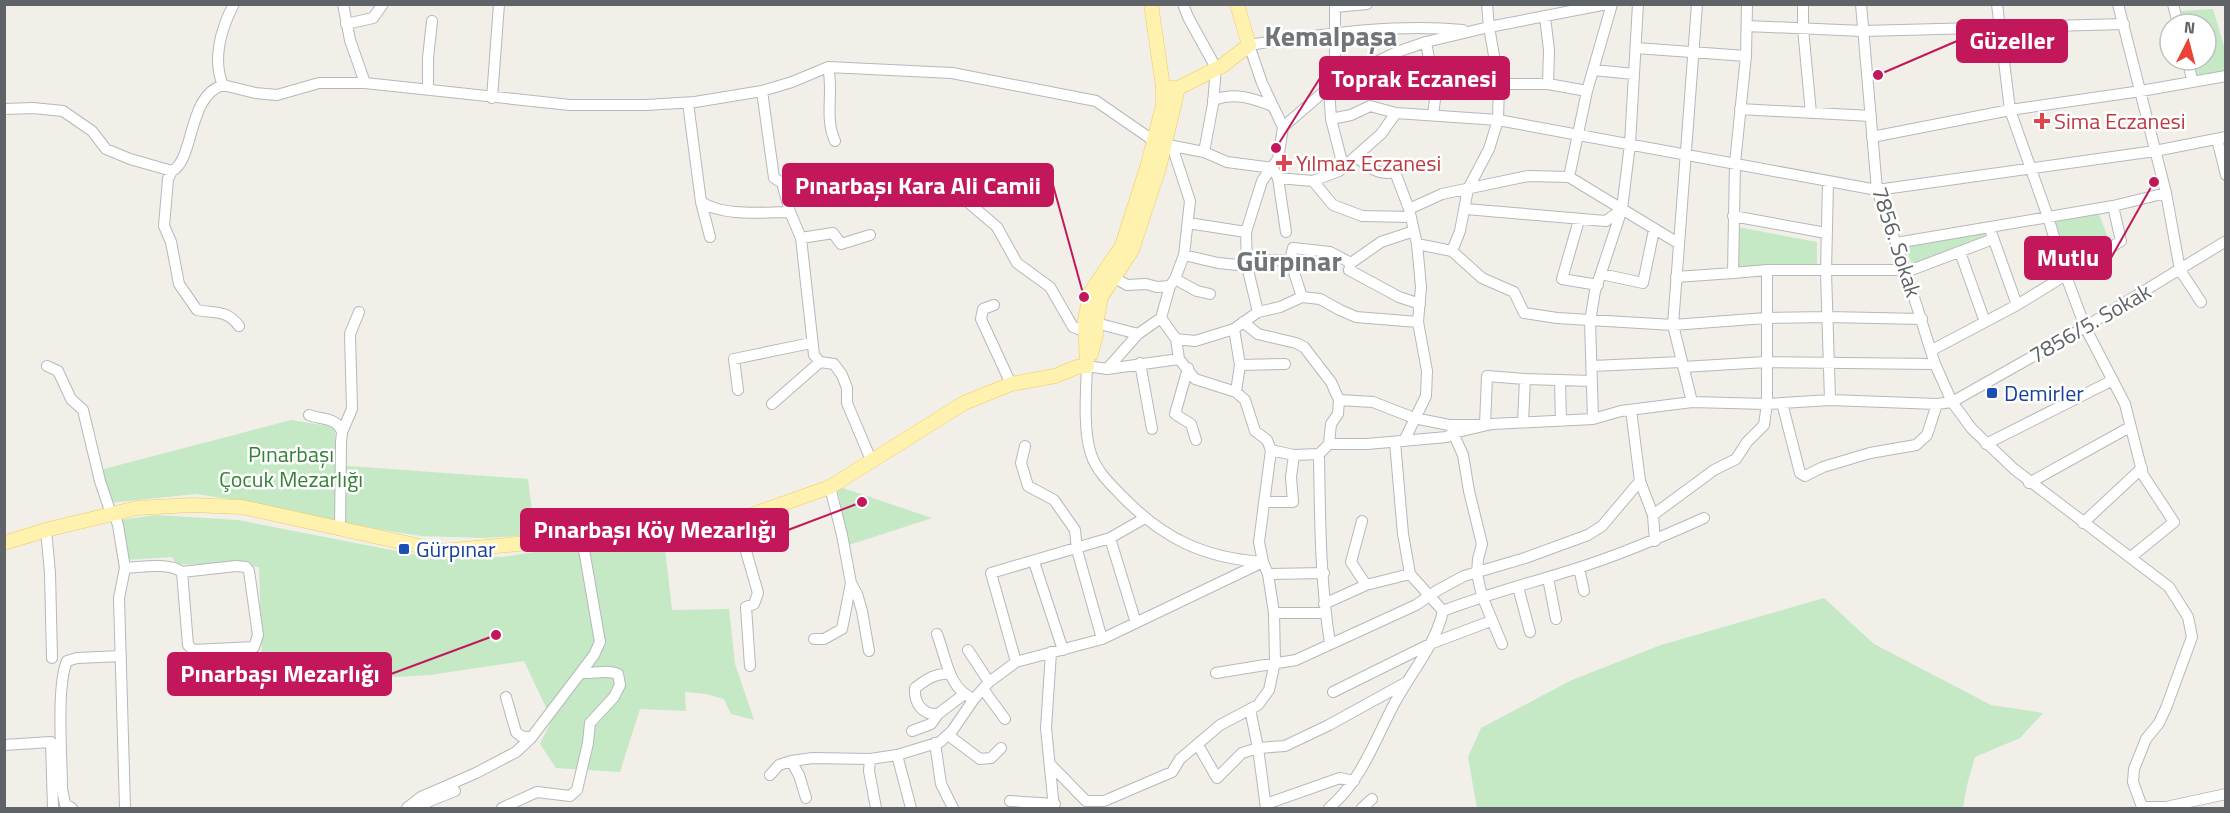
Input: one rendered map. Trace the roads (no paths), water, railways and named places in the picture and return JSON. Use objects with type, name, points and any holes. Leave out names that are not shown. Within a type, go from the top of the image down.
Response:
[{"type":"main road","points":[[1091,327],[1085,320],[1090,293],[1122,246],[1163,144],[1163,87],[1151,4]]},
{"type":"main road","points":[[1163,87],[1178,88],[1222,66],[1249,45],[1237,4]]},
{"type":"main road","points":[[4,543],[46,530],[137,508],[192,505],[242,507],[442,551],[737,520],[830,487],[964,403],[1011,384],[1055,376],[1077,367],[1087,366],[1091,327],[1101,297],[1132,250],[1178,88]]},
{"type":"street","points":[[223,85],[220,77],[219,46],[224,26],[234,4]]},
{"type":"street","points":[[343,4],[346,24],[365,83]]},
{"type":"street","points":[[346,24],[373,18],[383,4]]},
{"type":"street","points":[[492,98],[499,4]]},
{"type":"street","points":[[1183,4],[1216,68],[1204,152]]},
{"type":"street","points":[[1343,166],[1332,119],[1335,6],[1367,4]]},
{"type":"street","points":[[1452,251],[1466,209],[1468,189],[1489,149],[1498,120],[1498,79],[1487,4]]},
{"type":"street","points":[[1283,127],[1332,85],[1359,72],[1365,66],[1397,52],[1426,42],[1489,27],[1606,4]]},
{"type":"street","points":[[1569,177],[1580,134],[1587,91],[1612,4]]},
{"type":"street","points":[[1593,419],[1590,321],[1599,280],[1622,209],[1630,144],[1638,4]]},
{"type":"street","points":[[1692,402],[1673,325],[1697,4]]},
{"type":"street","points":[[1733,273],[1735,162],[1746,56],[1748,4]]},
{"type":"street","points":[[1803,4],[1803,29],[1811,113]]},
{"type":"street","name":"7856. Sokak","points":[[1861,4],[1877,190],[1922,319],[1935,364],[1952,402],[1986,444],[2029,483],[2169,587],[2188,617],[2192,637],[2166,708],[2159,723],[2146,739],[2134,770],[2133,782],[2142,807],[2166,807],[2226,794]]},
{"type":"street","points":[[1997,4],[2010,110],[2048,217],[2066,276],[2085,327],[2125,404],[2144,475],[2174,522],[2131,557]]},
{"type":"street","points":[[2118,4],[2166,193],[2180,270],[2201,302]]},
{"type":"street","points":[[1545,17],[1549,50],[1548,84]]},
{"type":"street","points":[[428,89],[428,58],[432,21]]},
{"type":"street","points":[[1747,26],[1863,31],[2124,24]]},
{"type":"street","points":[[1286,232],[1276,173],[1283,127],[1262,83],[1249,45],[1335,33],[1415,28],[1472,31]]},
{"type":"street","points":[[1426,42],[1431,69],[1587,91]]},
{"type":"street","points":[[1636,48],[1746,56]]},
{"type":"street","points":[[828,67],[831,80],[830,120],[835,141]]},
{"type":"street","points":[[239,326],[232,317],[224,313],[197,310],[179,284],[170,238],[165,233],[164,226],[168,179],[183,158],[194,121],[202,105],[216,87],[223,85],[255,93],[277,95],[320,83],[365,83],[570,105],[688,103],[762,91],[828,67],[952,73],[1096,101],[1163,144],[1204,152],[1227,162],[1313,181],[1338,171],[1381,134],[1396,113]]},
{"type":"street","points":[[1593,70],[1634,74]]},
{"type":"street","points":[[1359,72],[1416,87],[1420,91],[1436,92],[1433,116]]},
{"type":"street","points":[[2190,72],[2193,82]]},
{"type":"street","points":[[1872,137],[2010,110],[2226,76]]},
{"type":"street","points":[[762,91],[774,178],[782,183],[790,212],[801,238],[814,355],[820,362],[834,364],[843,375],[847,388],[847,403],[871,460]]},
{"type":"street","points":[[1213,100],[1225,96],[1242,95],[1273,106]]},
{"type":"street","points":[[688,103],[701,202],[710,237]]},
{"type":"street","points":[[1332,119],[1352,115],[1370,106],[1396,113],[1498,120],[1877,190],[2155,151],[2221,138],[2226,175]]},
{"type":"street","points":[[4,110],[33,108],[63,111],[92,131],[106,148],[130,159],[172,171]]},
{"type":"street","points":[[1740,109],[1871,116]]},
{"type":"street","points":[[1107,369],[1138,334],[1161,318],[1184,255],[1190,201],[1163,144]]},
{"type":"street","points":[[1356,156],[1365,165],[1379,172],[1389,174],[1395,172],[1410,213],[1417,244],[1421,287],[1418,322],[1427,371],[1426,396],[1399,442],[1403,534],[1410,574],[1443,611]]},
{"type":"street","points":[[1257,312],[1248,266],[1246,232],[1262,181],[1276,173]]},
{"type":"street","points":[[1313,181],[1334,205],[1362,216],[1410,213],[1442,194],[1528,176],[1569,177],[1678,243]]},
{"type":"street","points":[[975,177],[963,198],[997,227],[1017,263],[1050,287],[1073,327],[1091,327],[1138,334]]},
{"type":"street","points":[[1828,182],[1826,272],[1830,400]]},
{"type":"street","points":[[1896,243],[2114,206],[2166,193]]},
{"type":"street","points":[[701,202],[718,209],[790,212]]},
{"type":"street","points":[[1932,350],[2017,305],[2121,241],[2114,206]]},
{"type":"street","points":[[1466,209],[1579,220],[1606,220],[1622,209]]},
{"type":"street","points":[[1733,216],[1826,234]]},
{"type":"street","points":[[1579,220],[1562,279],[1643,282],[1654,230]]},
{"type":"street","points":[[1188,223],[1246,232]]},
{"type":"street","points":[[1988,226],[2017,305]]},
{"type":"street","points":[[1414,231],[1381,242],[1351,263],[1349,270],[1400,297],[1420,304]]},
{"type":"street","points":[[801,238],[833,233],[841,244],[870,235]]},
{"type":"street","points":[[1676,277],[1767,270],[1905,271],[1993,239]]},
{"type":"street","name":"7856/5. Sokak","points":[[1952,402],[2085,327],[2226,241]]},
{"type":"street","points":[[1417,244],[1452,251],[1482,278],[1514,292],[1524,314],[1590,321],[1673,325],[1766,318],[1922,319]]},
{"type":"street","points":[[1302,297],[1290,260],[1293,248],[1330,252],[1351,263]]},
{"type":"street","points":[[1960,252],[1985,322]]},
{"type":"street","points":[[1184,255],[1218,263],[1248,266],[1261,260],[1290,260]]},
{"type":"street","points":[[1653,515],[1714,470],[1736,459],[1747,442],[1764,425],[1767,404],[1767,270]]},
{"type":"street","points":[[1115,275],[1127,285],[1146,284],[1157,287],[1173,283],[1210,294]]},
{"type":"street","points":[[1176,339],[1195,341],[1239,326],[1257,312],[1280,307],[1302,297],[1320,298],[1340,310],[1366,319],[1418,322]]},
{"type":"street","points":[[994,305],[983,309],[981,319],[1011,384]]},
{"type":"street","points":[[342,432],[352,409],[350,334],[358,312]]},
{"type":"street","points":[[1050,764],[1086,801],[1104,801],[1172,772],[1180,759],[1220,725],[1258,705],[1269,690],[1275,663],[1274,613],[1268,574],[1259,542],[1271,450],[1267,440],[1255,431],[1245,400],[1236,392],[1195,379],[1179,359],[1176,339],[1161,318]]},
{"type":"street","points":[[1236,392],[1240,365],[1239,326]]},
{"type":"street","points":[[1239,326],[1304,347],[1331,382],[1339,400],[1338,414],[1331,424],[1329,444],[1319,454],[1294,456],[1271,450]]},
{"type":"street","points":[[738,390],[734,359],[811,343]]},
{"type":"street","points":[[1179,359],[1107,369],[1087,366],[1086,410],[1090,454],[1103,476],[1145,518],[1168,535],[1201,551],[1237,561],[1263,562]]},
{"type":"street","points":[[772,404],[820,362]]},
{"type":"street","points":[[1592,366],[1766,362],[1935,364]]},
{"type":"street","points":[[1140,363],[1152,429]]},
{"type":"street","points":[[1240,365],[1285,364]]},
{"type":"street","points":[[47,366],[58,371],[71,399],[83,410],[100,481],[118,525],[125,568],[119,598],[125,808]]},
{"type":"street","points":[[1188,368],[1174,414],[1191,424],[1196,440]]},
{"type":"street","points":[[1485,426],[1486,376],[1525,380],[1592,381]]},
{"type":"street","points":[[1523,422],[1525,380]]},
{"type":"street","points":[[1986,444],[2113,380]]},
{"type":"street","points":[[1560,381],[1561,421]]},
{"type":"street","points":[[1339,400],[1373,402],[1414,418],[1449,425],[1485,426]]},
{"type":"street","points":[[1329,444],[1399,442],[1447,437],[1453,433],[1485,426],[1593,419],[1631,410],[1692,402],[1767,404],[1830,400],[1937,404],[1952,402]]},
{"type":"street","points":[[1782,403],[1800,473],[1805,476],[1823,467],[1870,453],[1916,445],[1927,435],[1937,404]]},
{"type":"street","points":[[1631,410],[1640,481],[1653,515],[1655,540]]},
{"type":"street","points":[[309,415],[335,421],[342,432],[340,530]]},
{"type":"street","points":[[2029,483],[2130,427]]},
{"type":"street","points":[[1453,433],[1463,455],[1468,491],[1482,544],[1478,571],[1482,596],[1502,644]]},
{"type":"street","points":[[1025,446],[1021,463],[1028,486],[1054,500],[1075,530],[1077,550],[1102,639]]},
{"type":"street","points":[[1319,454],[1321,553],[1330,643]]},
{"type":"street","points":[[1264,502],[1293,502],[1291,477],[1294,456]]},
{"type":"street","points":[[2083,524],[2142,468]]},
{"type":"street","points":[[1216,674],[1296,660],[1416,605],[1464,576],[1525,558],[1587,535],[1602,526],[1640,481]]},
{"type":"street","points":[[830,487],[851,583],[862,611],[869,651]]},
{"type":"street","points":[[1016,662],[991,573],[1077,550],[1110,538],[1145,518]]},
{"type":"street","points":[[1443,611],[1482,596],[1579,568],[1655,540],[1704,518]]},
{"type":"street","points":[[737,520],[758,593],[754,604],[746,607],[750,666]]},
{"type":"street","points":[[1362,521],[1351,562],[1366,585]]},
{"type":"street","points":[[46,530],[50,573],[52,658]]},
{"type":"street","points":[[407,808],[421,797],[476,773],[516,752],[531,738],[594,655],[600,642],[582,538]]},
{"type":"street","points":[[1110,538],[1136,623]]},
{"type":"street","points":[[1034,562],[1063,650]]},
{"type":"street","points":[[920,709],[931,715],[938,714],[969,697],[1016,662],[1102,639],[1263,562]]},
{"type":"street","points":[[125,568],[158,567],[179,569],[182,572],[246,567],[249,571],[258,635],[254,647],[193,650],[188,645],[182,572]]},
{"type":"street","points":[[1579,568],[1584,591]]},
{"type":"street","points":[[1268,574],[1324,573]]},
{"type":"street","points":[[1274,613],[1325,608],[1366,585],[1410,574]]},
{"type":"street","points":[[1548,578],[1556,619]]},
{"type":"street","points":[[814,639],[824,639],[842,628],[851,583]]},
{"type":"street","points":[[1518,587],[1530,632]]},
{"type":"street","points":[[1329,808],[1354,781],[1369,757],[1392,707],[1440,626],[1443,611]]},
{"type":"street","points":[[1333,692],[1430,644],[1491,621]]},
{"type":"street","points":[[937,634],[950,674],[969,697]]},
{"type":"street","points":[[968,650],[1005,719]]},
{"type":"street","points":[[1010,801],[1054,806],[1046,728],[1051,652]]},
{"type":"street","points":[[72,808],[65,804],[62,789],[63,670],[67,662],[77,658],[121,656]]},
{"type":"street","points":[[502,808],[537,792],[570,796],[577,790],[588,743],[590,723],[614,697],[620,685],[618,674],[611,671],[581,673]]},
{"type":"street","points":[[938,714],[932,724],[916,730],[920,709],[915,696],[915,688],[932,676],[950,674]]},
{"type":"street","points":[[1198,745],[1216,778],[1242,753],[1258,748],[1285,746],[1329,725],[1407,682]]},
{"type":"street","points":[[506,697],[516,732],[521,736],[531,738]]},
{"type":"street","points":[[770,775],[779,765],[791,761],[813,758],[870,759],[897,755],[935,743],[948,735],[969,697]]},
{"type":"street","points":[[1250,709],[1266,806],[1340,778],[1354,781]]},
{"type":"street","points":[[948,735],[980,759],[991,758],[1001,748]]},
{"type":"street","points":[[4,745],[51,742],[53,808]]},
{"type":"street","points":[[935,743],[942,784],[953,808]]},
{"type":"street","points":[[897,755],[911,808]]},
{"type":"street","points":[[870,759],[869,771],[876,808]]},
{"type":"street","points":[[791,761],[799,775],[806,798]]},
{"type":"street","points":[[416,808],[455,791]]},
{"type":"street","points":[[1362,808],[1371,799]]},
{"type":"place","name":"Güzeller","points":[[1878,75]]},
{"type":"place","name":"Sima Eczanesi","points":[[2042,121]]},
{"type":"place","name":"Toprak Eczanesi","points":[[1276,148]]},
{"type":"place","name":"Yılmaz Eczanesi","points":[[1284,163]]},
{"type":"place","name":"Mutlu","points":[[2154,182]]},
{"type":"place","name":"Pınarbaşı Kara Ali Camii","points":[[1084,297]]},
{"type":"place","name":"Demirler","points":[[1992,393]]},
{"type":"place","name":"Pınarbaşı Köy Mezarlığı","points":[[862,502]]},
{"type":"place","name":"Gürpınar","points":[[404,549]]},
{"type":"place","name":"Pınarbaşı Mezarlığı","points":[[496,635]]},
{"type":"district","name":"Kemalpaşa","points":[[1331,35]]},
{"type":"district","name":"Gürpınar","points":[[1289,260]]},
{"type":"park label","name":"Pınarbaşı Çocuk Mezarlığı","points":[[291,467]]}]
